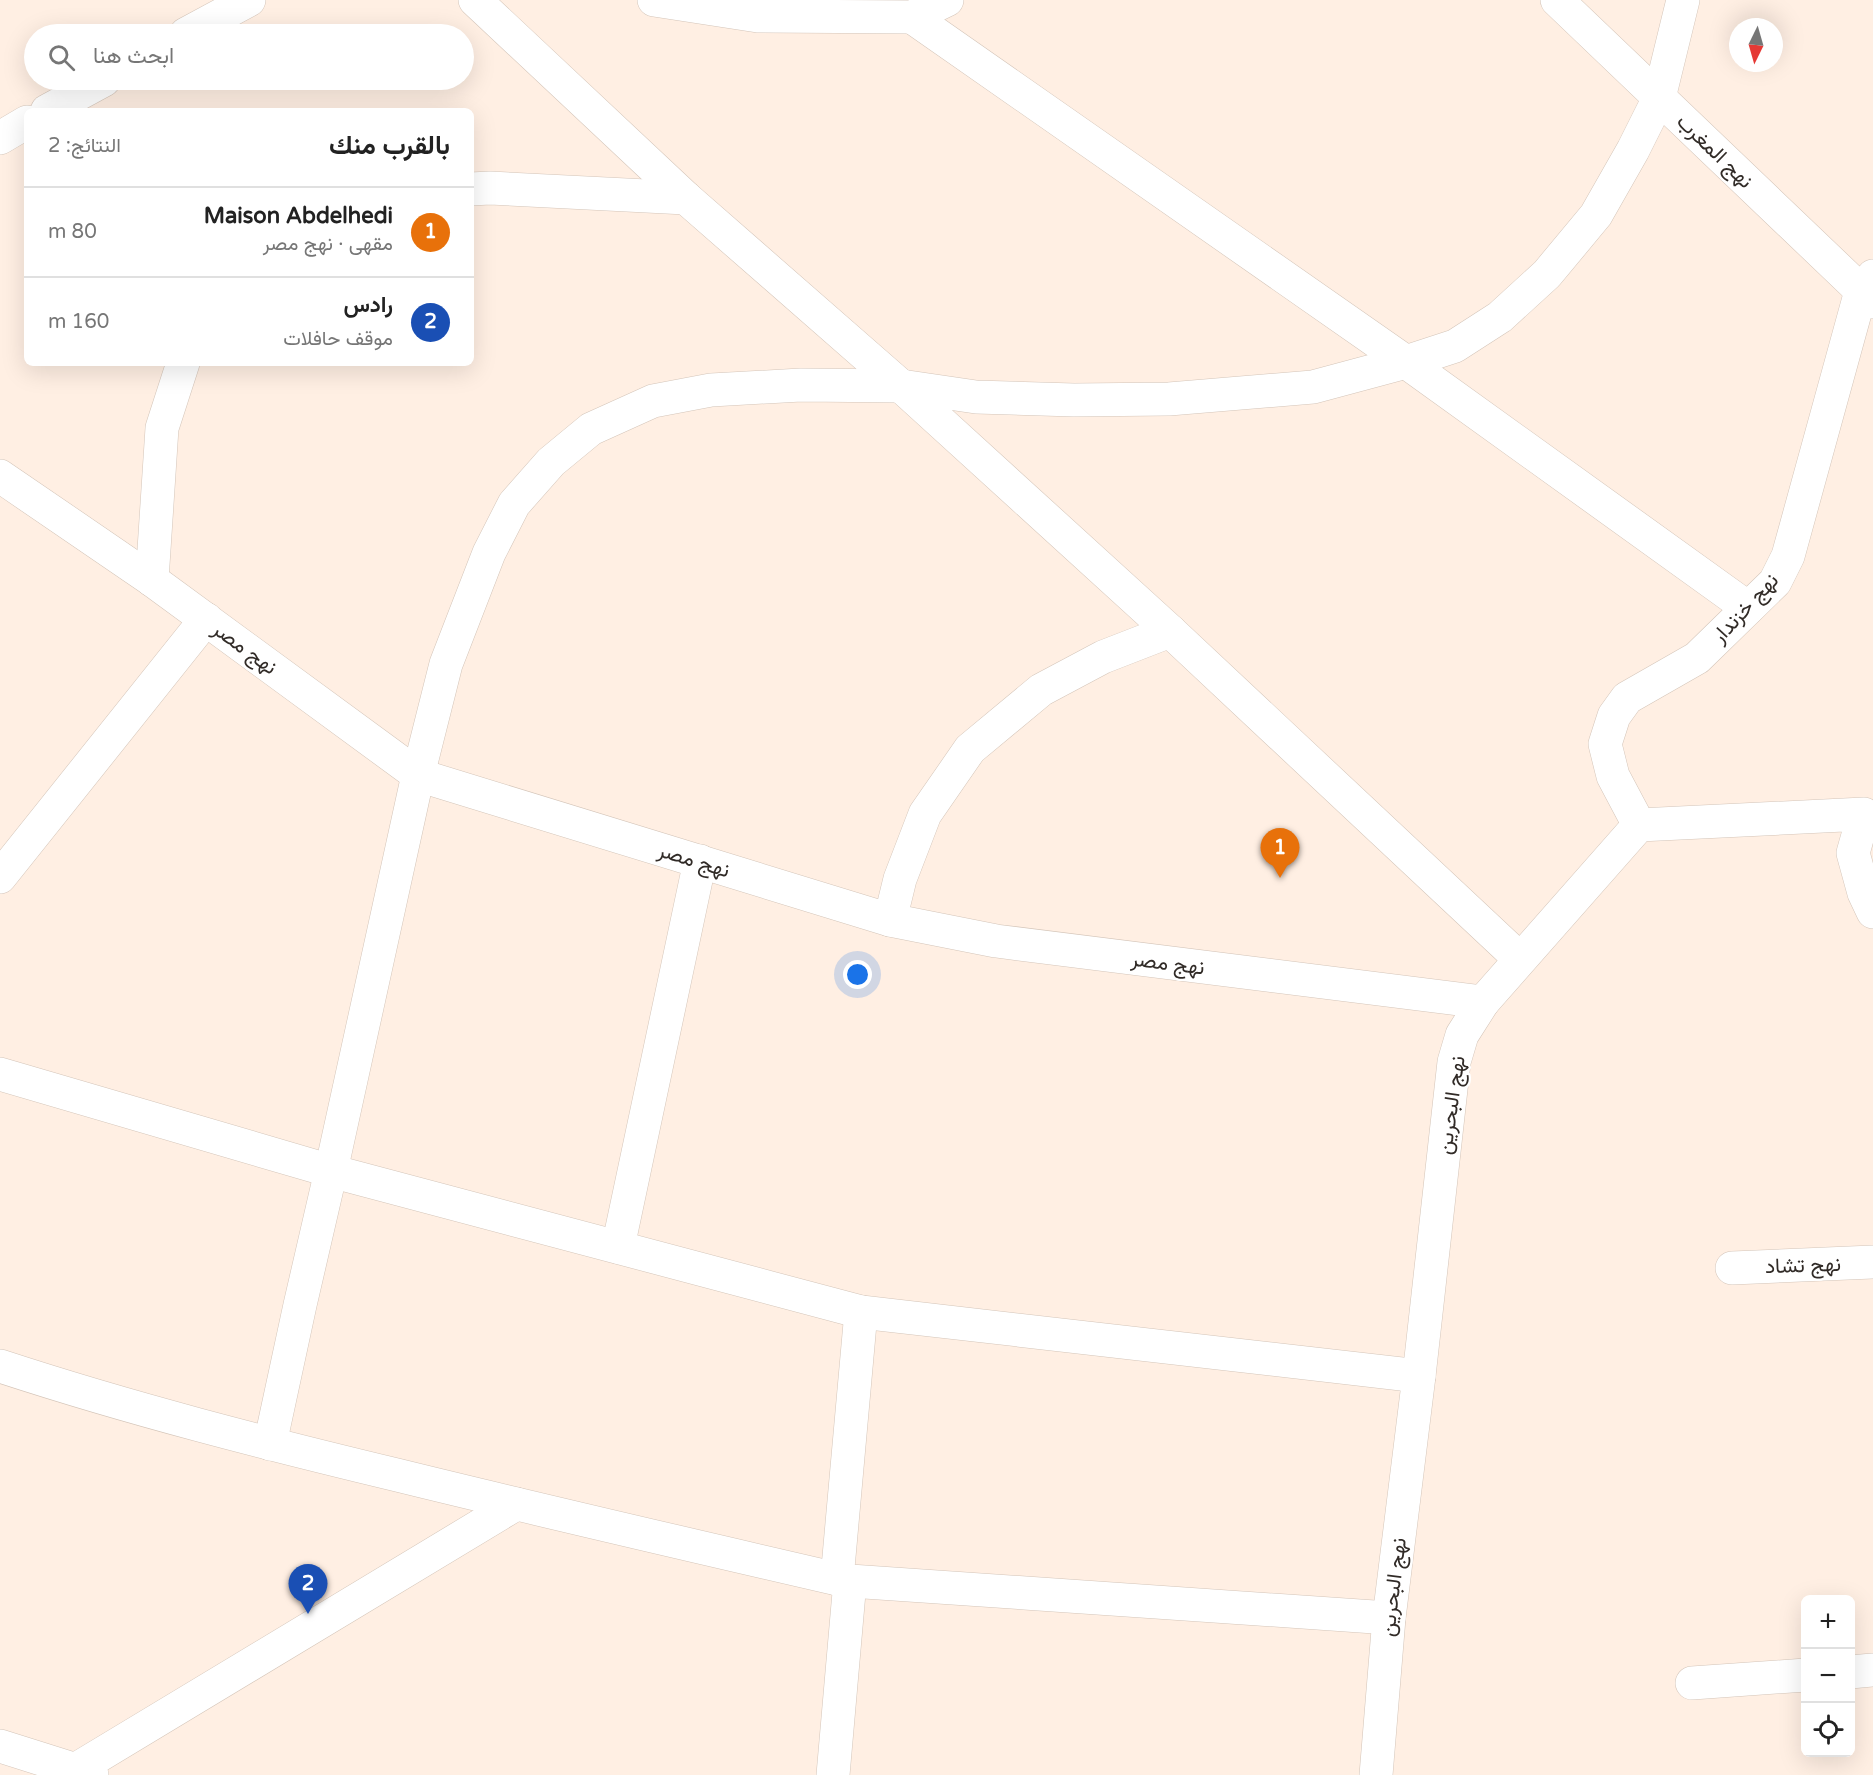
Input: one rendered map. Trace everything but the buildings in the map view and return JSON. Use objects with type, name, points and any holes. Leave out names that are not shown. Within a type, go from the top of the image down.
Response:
[{"type":"street","points":[[205,24],[249,0]]},
{"type":"street","points":[[475,0],[686,198],[901,386],[1170,631],[1520,959]]},
{"type":"street","points":[[654,0],[758,16],[912,17],[947,0]]},
{"type":"street","name":"نهج المغرب","points":[[1557,0],[1659,98],[1869,289]]},
{"type":"street","points":[[270,1444],[418,775],[446,664],[489,553],[514,504],[551,462],[591,429],[653,401],[711,390],[801,385],[901,386],[976,397],[1074,400],[1169,399],[1313,387],[1455,346],[1500,316],[1547,274],[1596,215],[1659,98],[1683,0]]},
{"type":"street","points":[[912,17],[1406,362],[1748,608]]},
{"type":"street","points":[[53,108],[86,90]]},
{"type":"street","points":[[0,138],[24,124]]},
{"type":"street","points":[[474,189],[686,198]]},
{"type":"street","name":"نهج خزندار","points":[[1639,825],[1613,776],[1605,744],[1614,716],[1627,699],[1697,658],[1775,582],[1788,556],[1869,289]]},
{"type":"street","points":[[152,580],[162,428],[182,366]]},
{"type":"street","name":"نهج مصر","points":[[0,476],[152,580],[418,775],[890,920],[996,941],[1483,1002]]},
{"type":"street","points":[[0,877],[206,619]]},
{"type":"street","points":[[890,920],[900,879],[925,814],[970,749],[1041,690],[1103,657],[1170,631]]},
{"type":"street","points":[[1639,825],[1869,809],[1853,853],[1864,893],[1873,912]]},
{"type":"street","name":"نهج البحرين","points":[[1376,1775],[1389,1618],[1454,1062],[1462,1035],[1483,1002],[1639,825]]},
{"type":"street","points":[[618,1247],[700,861]]},
{"type":"street","points":[[0,1074],[332,1171],[861,1312],[1419,1376]]},
{"type":"street","name":"نهج تشاد","points":[[1732,1268],[1873,1262]]},
{"type":"street","points":[[833,1775],[861,1312]]},
{"type":"street","points":[[0,1366],[63,1387],[270,1444],[844,1580],[1389,1618]]},
{"type":"street","points":[[0,1746],[84,1772],[516,1504]]},
{"type":"street","points":[[1855,1672],[1873,1670]]},
{"type":"street","points":[[1692,1683],[1801,1675]]},
{"type":"place","name":"Maison Abdelhedi","points":[[1280,878]]},
{"type":"place","name":"رادس","points":[[308,1614]]}]
